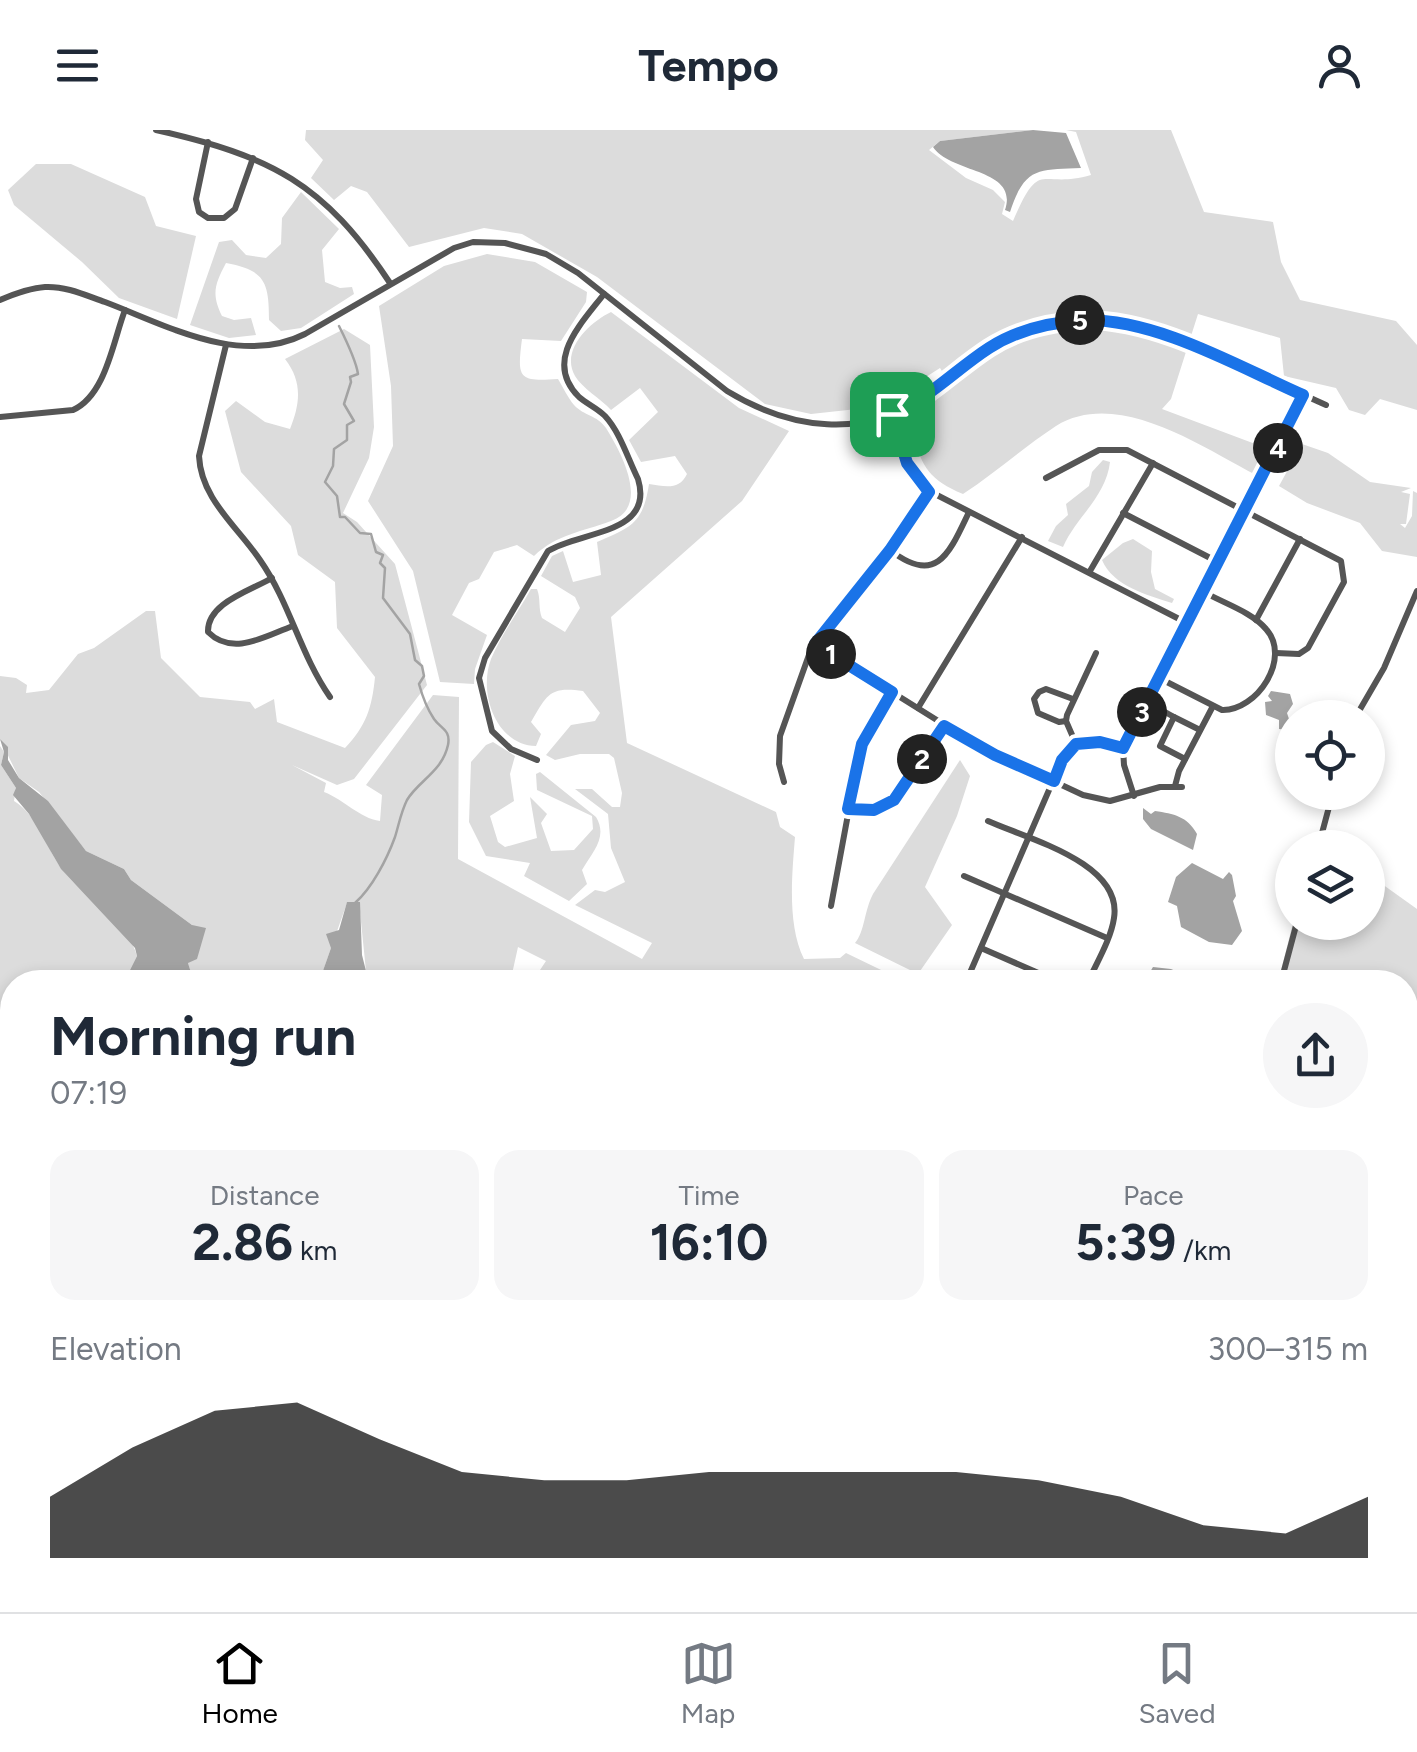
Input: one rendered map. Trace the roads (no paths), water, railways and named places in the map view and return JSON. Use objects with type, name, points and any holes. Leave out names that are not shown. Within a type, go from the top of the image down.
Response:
[{"type":"street","points":[[156,130],[208,142],[254,158],[294,178],[341,217],[390,283]]},
{"type":"street","points":[[208,142],[196,198],[199,212],[208,218],[224,218],[234,209],[254,158]]},
{"type":"street","points":[[0,300],[46,287],[76,292],[226,345],[260,347],[289,342],[454,248],[489,242],[525,246],[546,254],[604,294],[727,391],[753,407],[805,424],[836,425],[892,414],[930,395],[968,363],[1007,338],[1044,324],[1086,320],[1122,322],[1161,333],[1326,405]]},
{"type":"street","points":[[537,760],[511,749],[492,732],[481,692],[480,668],[548,551],[566,541],[623,525],[639,504],[638,479],[612,425],[578,396],[566,374],[568,343],[604,294]]},
{"type":"street","points":[[0,403],[1,417],[73,410],[84,405],[99,383],[125,310]]},
{"type":"street","points":[[226,345],[199,456],[200,474],[207,492],[272,578],[313,673],[330,697]]},
{"type":"street","points":[[1134,796],[1123,748],[1303,395]]},
{"type":"street","points":[[892,414],[907,463],[929,492],[1187,623]]},
{"type":"street","points":[[1046,478],[1099,450],[1127,450],[1341,562],[1344,582],[1308,648],[1299,654],[1276,653]]},
{"type":"street","points":[[1090,572],[1153,462]]},
{"type":"street","points":[[784,782],[778,750],[784,718],[815,644],[890,550],[929,492]]},
{"type":"street","points":[[1124,513],[1218,562]]},
{"type":"street","points":[[890,550],[910,564],[932,565],[950,552],[968,514]]},
{"type":"street","points":[[918,708],[1022,537]]},
{"type":"street","points":[[1256,620],[1300,539]]},
{"type":"street","points":[[272,578],[215,610],[208,620],[208,632],[228,645],[293,626]]},
{"type":"street","points":[[1159,678],[1213,706],[1230,710],[1249,704],[1270,672],[1276,653],[1274,640],[1256,620],[1204,592]]},
{"type":"street","points":[[1366,700],[1417,592]]},
{"type":"street","points":[[815,644],[995,755],[1097,799],[1110,801],[1160,787],[1179,787],[1184,759],[1213,706]]},
{"type":"street","points":[[1076,744],[1066,721],[1096,653]]},
{"type":"street","points":[[1066,721],[1038,713],[1034,700],[1046,689],[1073,700]]},
{"type":"street","points":[[831,906],[862,744],[892,692]]},
{"type":"street","points":[[1147,702],[1200,730]]},
{"type":"street","points":[[1174,717],[1160,746],[1184,759]]},
{"type":"street","points":[[848,809],[874,810],[894,800],[944,726]]},
{"type":"street","points":[[971,970],[1062,760],[1076,744],[1100,742],[1123,748]]},
{"type":"street","points":[[988,821],[1086,864],[1103,878],[1115,909],[1093,970]]},
{"type":"street","points":[[964,876],[1107,938]]},
{"type":"street","points":[[1284,970],[1292,940]]},
{"type":"street","points":[[981,948],[1031,970]]},
{"type":"waterway","points":[[339,326],[358,374],[350,377],[344,404],[354,421],[347,425],[347,440],[334,449],[333,466],[325,482],[337,496],[340,517],[345,517],[360,533],[371,534],[376,552],[383,555],[383,598],[410,634],[415,660],[422,666],[422,693],[449,740],[441,762],[407,800],[383,864],[355,903]]}]
